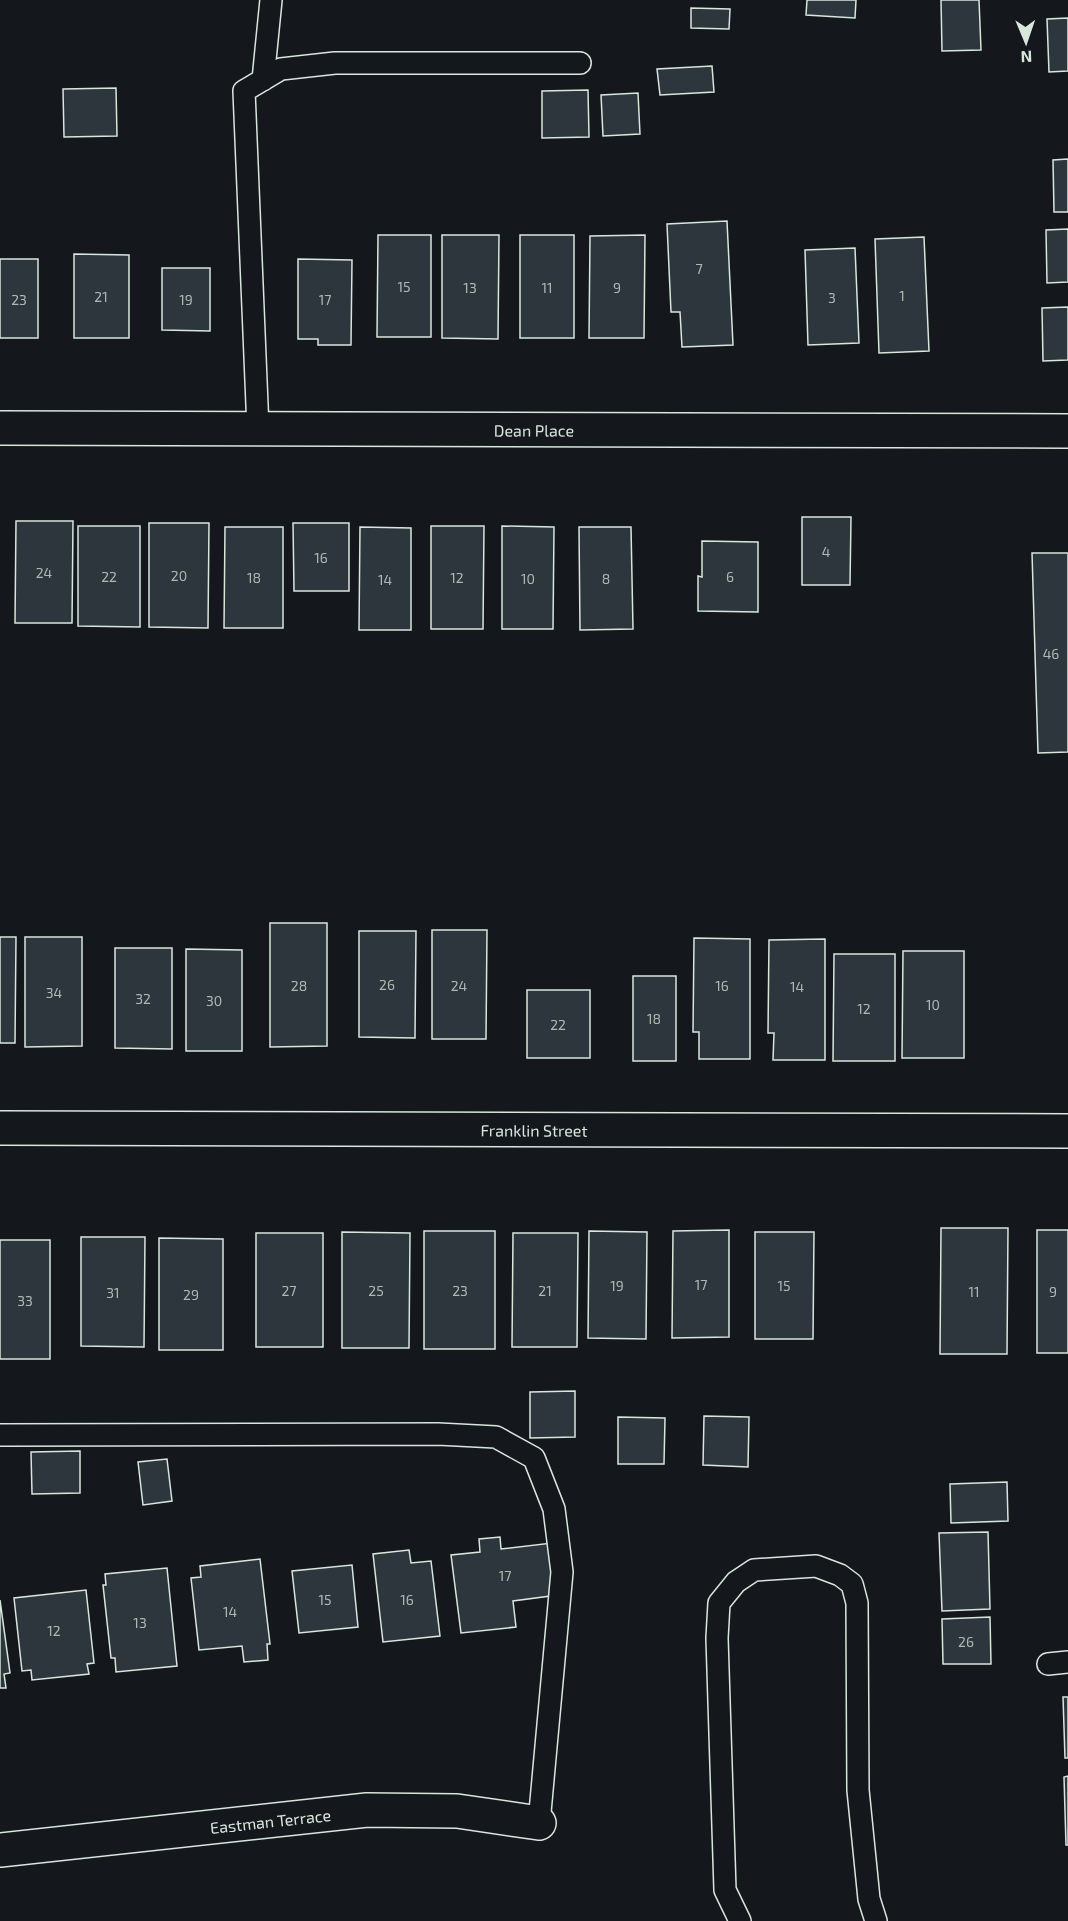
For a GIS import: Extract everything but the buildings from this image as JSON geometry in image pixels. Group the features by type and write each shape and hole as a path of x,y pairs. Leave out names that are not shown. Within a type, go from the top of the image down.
{"street":[{"name":"Dean Place","path":"0,428 1068,431"},
{"name":"Franklin Street","path":"0,1128 1068,1131"},
{"name":"Eastman Terrace","path":"0,1850 367,1809 458,1811 539,1823"}],"lane":[{"path":"263,80 271,0"},
{"path":"258,429 244,91 281,69 335,63 580,63"},
{"path":"0,1435 438,1434 496,1437 534,1458 554,1509 562,1572 539,1823"},
{"path":"740,1921 725,1890 717,1638 719,1603 736,1582 754,1570 816,1566 840,1575 852,1584 856,1603 858,1790 869,1899 876,1921"}]}
